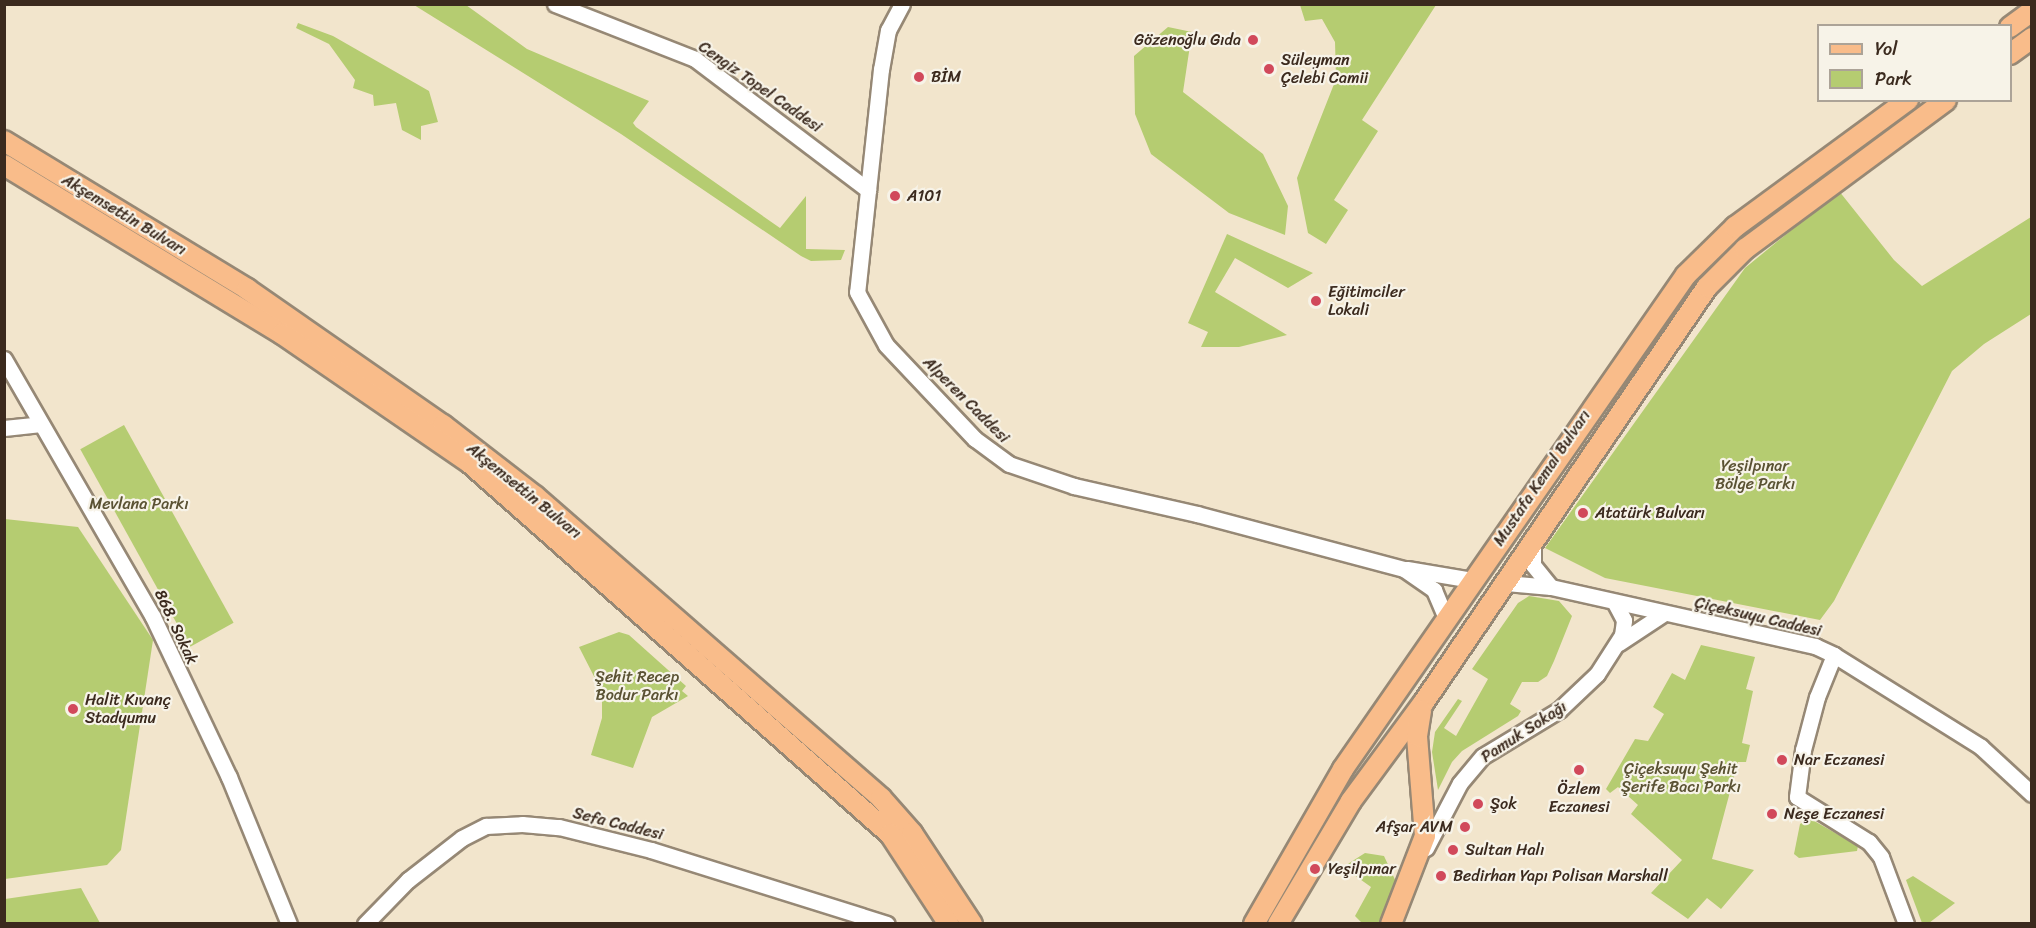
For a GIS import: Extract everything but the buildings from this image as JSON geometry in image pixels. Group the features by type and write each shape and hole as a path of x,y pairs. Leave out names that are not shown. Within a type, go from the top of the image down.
{"main road":[{"path":"2012,53 2030,40"},
{"name":"Mustafa Kemal Bulvarı","path":"1254,924 1343,769 1615,372 1699,260 1755,212 1905,102"},
{"name":"Mustafa Kemal Bulvarı","path":"1278,924 1351,801 1424,702 1671,337 1726,264 1943,102"},
{"name":"Akşemsettin Bulvarı","path":"4,141 247,289 443,425 534,496 881,798 912,833 972,924"},
{"name":"Akşemsettin Bulvarı","path":"4,165 282,334 471,464 890,834 949,924"},
{"path":"1472,580 1506,583"},
{"name":"Mustafa Kemal Bulvarı","path":"1416,867 1425,836 1417,736 1424,702"},
{"name":"Pamuk Sokağı","path":"1391,924 1416,867"}],"street":[{"name":"Cengiz Topel Caddesi","path":"555,4 695,59 868,190"},
{"name":"Alperen Caddesi","path":"902,4 888,30 881,69 857,292 886,345 995,457 1074,486 1197,514 1404,569"},
{"name":"868. Sokak","path":"4,359 153,616 229,777 289,924"},
{"path":"4,428 41,424"},
{"path":"1533,543 1533,565 1551,587"},
{"path":"1404,569 1472,580"},
{"path":"1404,569 1434,590 1446,620"},
{"name":"Çiçeksuyu Caddesi","path":"1506,583 1551,587 1663,614 1794,641 1834,654 1981,747 2031,794"},
{"path":"1615,603 1623,620 1619,643"},
{"name":"Pamuk Sokağı","path":"1416,867 1470,770 1483,756 1572,700 1597,674 1619,643 1663,614"},
{"path":"1834,654 1817,697 1803,750 1797,797 1869,842 1881,857 1906,924"},
{"name":"Sefa Caddesi","path":"365,924 408,880 462,838 486,826 522,824 559,827 651,850 887,924"}],"green space":[{"path":"414,5 466,5 527,49 649,101 633,123 636,127 780,228 806,196 806,249 845,250 841,260 811,261 801,256 621,134"},
{"path":"1300,5 1436,5 1362,120 1378,131 1334,200 1348,210 1326,244 1308,233 1297,178 1336,79 1335,42 1322,19 1305,21"},
{"path":"298,23 333,36 429,91 438,122 421,126 421,140 402,130 396,103 374,106 373,95 353,88 355,80 329,44 296,28"},
{"path":"1168,27 1192,32 1183,92 1263,154 1288,206 1285,235 1229,213 1151,154 1135,114 1134,56"},
{"name":"Yeşilpınar Bölge Parkı","path":"1839,191 1894,260 1922,286 2031,217 2031,314 1984,344 1952,371 1834,601 1820,620 1605,578 1545,548 1745,268"},
{"path":"1227,234 1313,273 1288,288 1235,258 1215,292 1287,335 1239,347 1201,347 1208,332 1188,323"},
{"name":"Mevlana Parkı","path":"124,425 234,623 190,647 80,449"},
{"name":"Halit Kıvanç Stadyumu","path":"5,519 78,527 153,640 121,850 107,865 5,879"},
{"path":"1529,596 1559,601 1572,616 1547,676 1538,682 1522,682 1510,704 1521,711 1518,716 1462,751 1452,762 1438,790 1432,752 1435,732 1458,699 1462,701 1444,728 1456,736 1488,679 1472,669 1518,603"},
{"name":"Şehit Recep Bodur Parkı","path":"619,632 629,635 686,686 682,691 688,696 652,717 633,768 591,755 602,718 602,692 579,647"},
{"name":"Çiçeksuyu Şehit Şerife Bacı Parkı","path":"1701,645 1755,657 1746,689 1753,691 1742,743 1750,745 1746,762 1738,762 1712,859 1754,870 1721,909 1707,898 1688,919 1651,893 1682,860 1631,814 1638,805 1618,787 1610,793 1606,789 1635,739 1648,741 1664,714 1653,707 1672,673 1685,680"},
{"path":"1809,818 1858,846 1857,851 1799,858 1794,854 1800,824"},
{"path":"1324,820 1325,826 1271,923 1262,924"},
{"path":"1365,853 1384,856 1397,884 1379,923 1362,923 1355,916 1371,887 1343,867"},
{"path":"1913,876 1955,903 1929,923 1922,923 1906,880"},
{"path":"81,888 100,923 5,923 5,899"}],"place":[{"name":"Gözenoğlu Gıda","path":"1253,40"},
{"name":"Süleyman Çelebi Camii","path":"1269,69"},
{"name":"BİM","path":"919,77"},
{"name":"A101","path":"895,196"},
{"name":"Eğitimciler Lokali","path":"1316,301"},
{"name":"Atatürk Bulvarı","path":"1583,513"},
{"name":"Halit Kıvanç Stadyumu","path":"73,709"},
{"name":"Nar Eczanesi","path":"1782,760"},
{"name":"Özlem Eczanesi","path":"1579,770"},
{"name":"Şok","path":"1478,804"},
{"name":"Neşe Eczanesi","path":"1772,814"},
{"name":"Afşar AVM","path":"1465,827"},
{"name":"Sultan Halı","path":"1453,850"},
{"name":"Yeşilpınar","path":"1315,869"},
{"name":"Bedirhan Yapı Polisan Marshall","path":"1441,876"}]}
